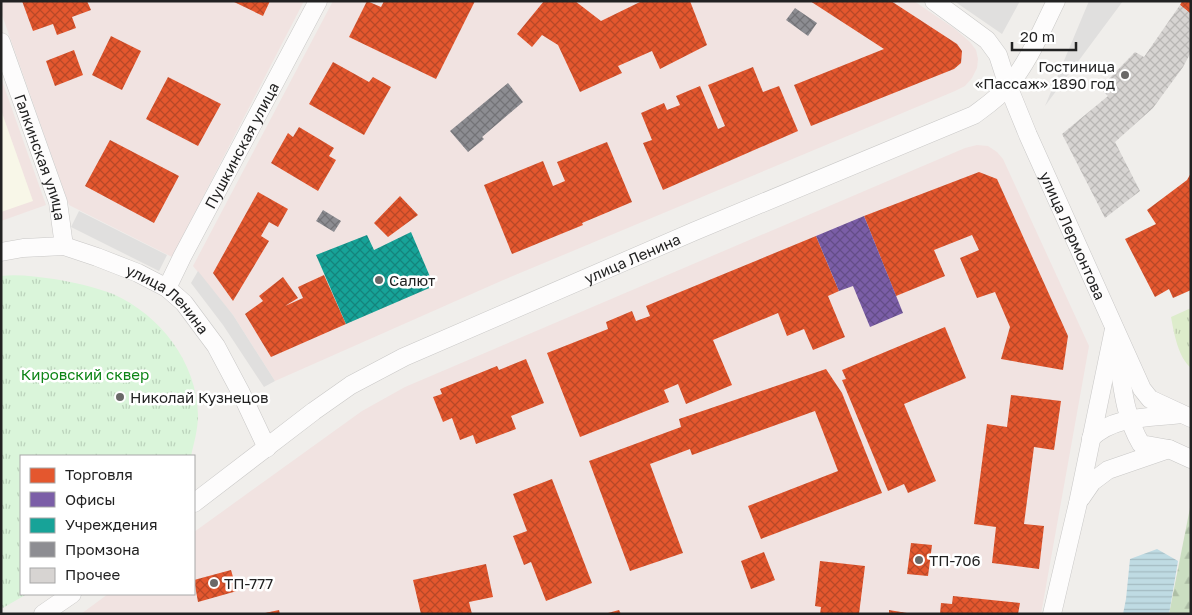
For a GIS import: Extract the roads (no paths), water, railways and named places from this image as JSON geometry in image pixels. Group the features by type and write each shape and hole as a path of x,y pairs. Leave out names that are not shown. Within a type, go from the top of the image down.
{"street":[{"name":"Пушкинская улица","path":"167,288 190,241 318,1"},
{"name":"улица Лермонтова","path":"934,1 987,40 998,55 1024,126 1114,329"},
{"name":"улица Ленина","path":"195,502 351,385 404,357 695,231 974,115 1008,86 1021,68 1056,1"},
{"name":"Галкинская улица","path":"1,42 58,202 64,246"},
{"name":"улица Ленина","path":"1,252 24,248 64,246 138,273 167,288 184,303 216,346 267,448"},
{"path":"1114,329 1142,390 1150,399 1186,416"},
{"path":"1114,329 1129,419 1133,431 1142,444 1169,449 1191,459"},
{"path":"1052,614 1078,503 1114,329"},
{"path":"1091,438 1100,429 1112,423 1129,419 1186,416"},
{"path":"1169,449 1162,443 1159,431 1161,426 1170,418 1186,416"},
{"path":"1078,503 1092,482 1108,470 1169,449"},
{"path":"43,614 71,595"}],"water":[{"path":"1157,549 1178,561 1169,614 1123,614 1130,559"}],"place":[{"name":"Гостиница «Пассаж» 1890 год","path":"1125,75"},
{"name":"Салют","path":"379,280"},
{"name":"Николай Кузнецов","path":"120,397"},
{"name":"ТП-706","path":"919,560"},
{"name":"ТП-777","path":"214,583"}],"park label":[{"name":"Кировский сквер","path":"85,374"}]}
